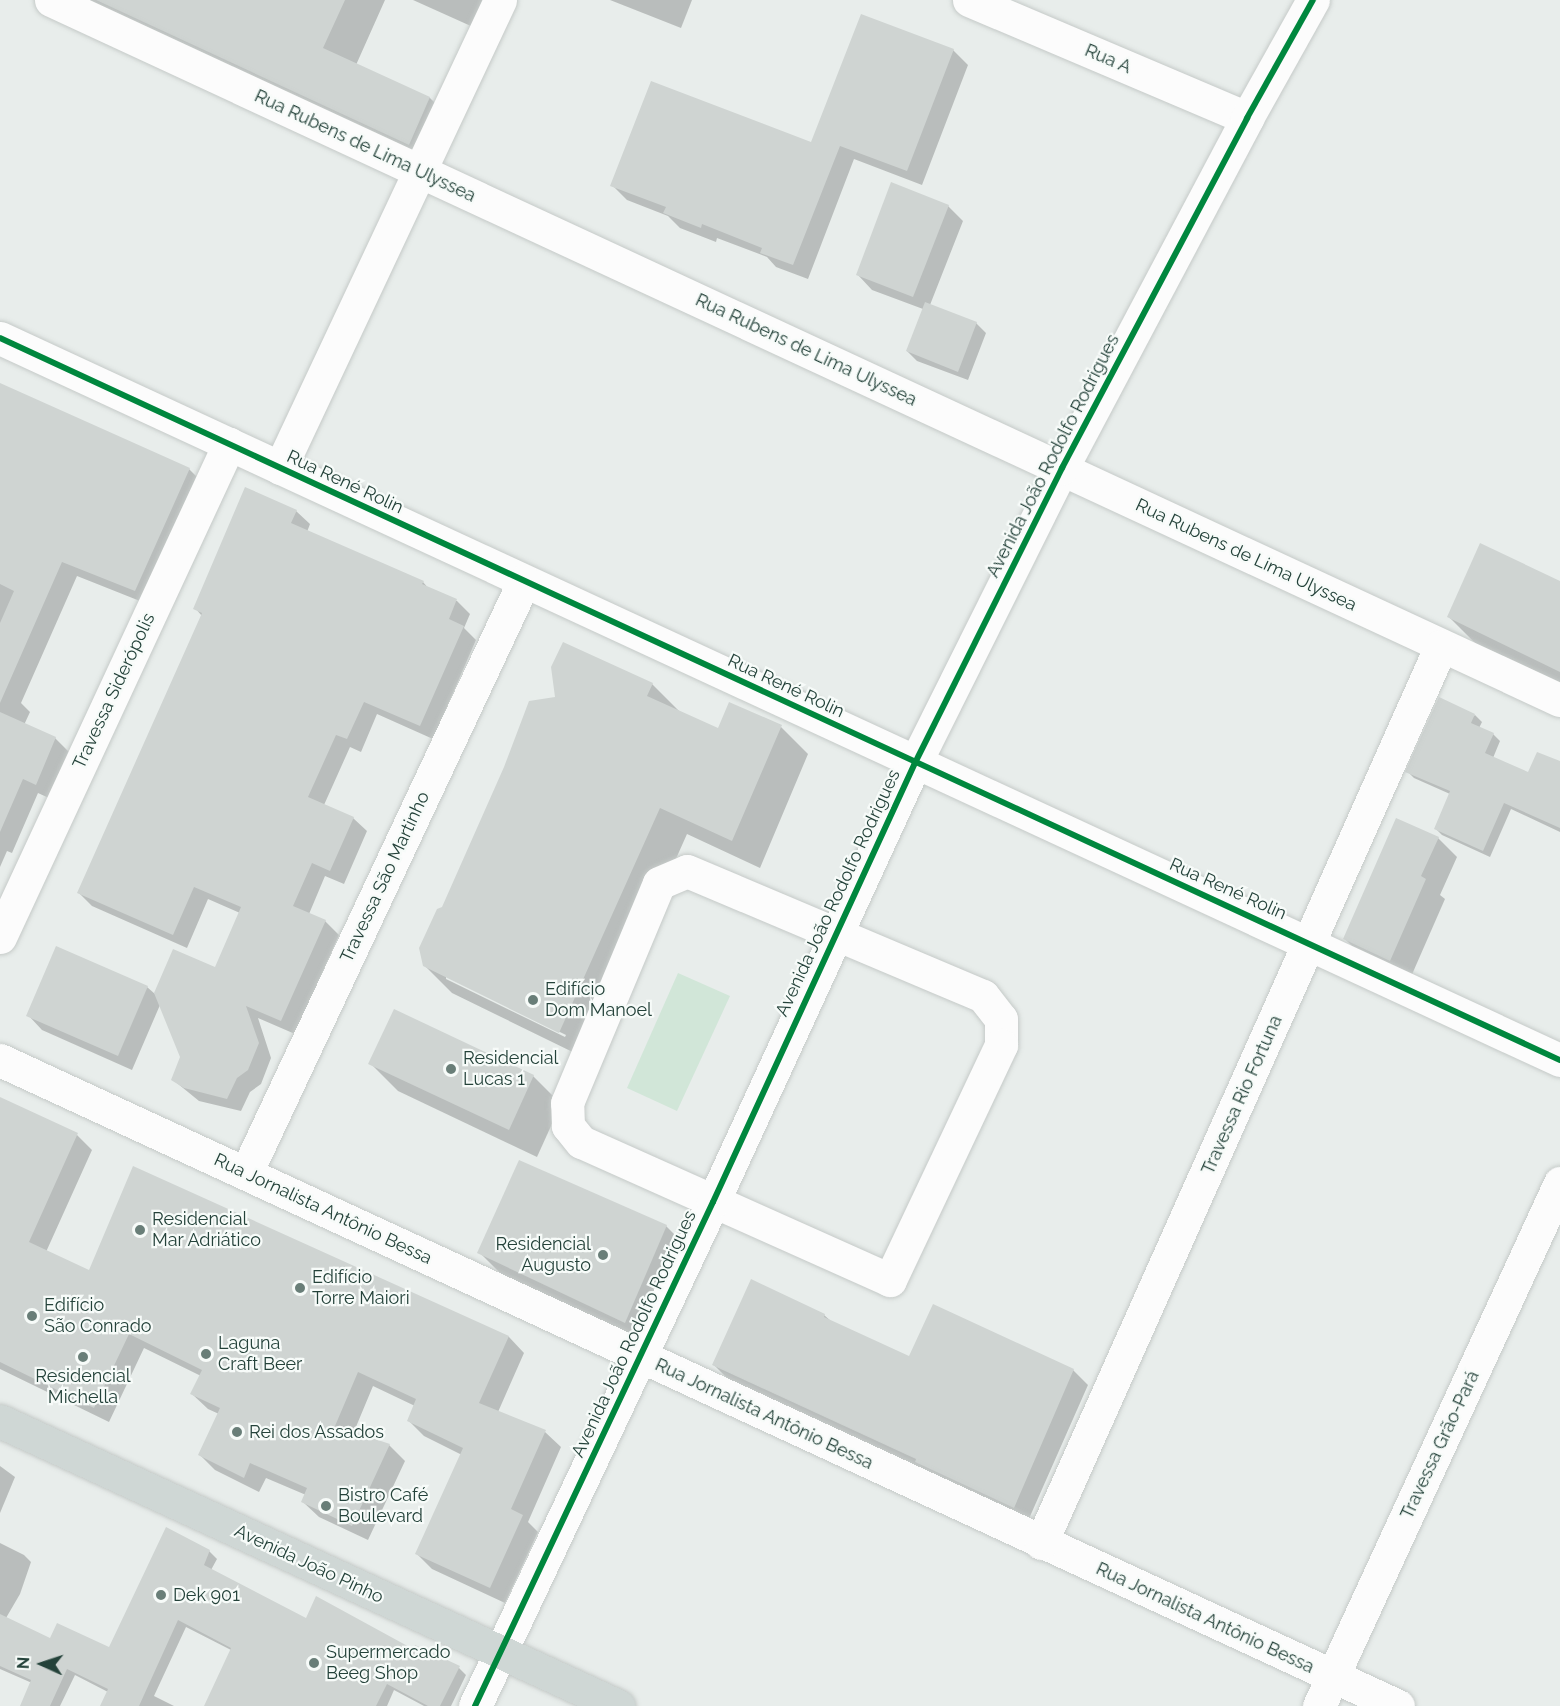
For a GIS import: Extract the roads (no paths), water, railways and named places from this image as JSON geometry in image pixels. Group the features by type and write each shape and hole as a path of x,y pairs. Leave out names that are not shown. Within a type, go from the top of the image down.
{"main road":[{"name":"Avenida João Pinho","path":"0,1421 618,1706"}],"street":[{"name":"Rua Rubens de Lima Ulyssea","path":"51,0 1560,700"},
{"path":"280,468 500,0"},
{"name":"Rua A","path":"969,0 1247,118"},
{"name":"Avenida João Rodolfo Rodrigues","path":"475,1706 713,1202 915,763 1062,468 1247,118 1313,0"},
{"name":"Rua René Rolin","path":"0,338 1560,1060"},
{"name":"Travessa Siderópolis","path":"0,938 229,444"},
{"name":"Travessa São Martinho","path":"246,1173 524,581"},
{"name":"Travessa Rio Fortuna","path":"1041,1543 1441,646"},
{"path":"687,872 835,934 983,996 1001,1019 1001,1045 890,1280 581,1143 568,1126 567,1103 659,883 687,872"},
{"name":"Rua Jornalista Antônio Bessa","path":"0,1060 1398,1706"},
{"name":"Travessa Grão-Pará","path":"1319,1706 1560,1183"}],"place":[{"name":"Edifício Dom Manoel","path":"533,1000"},
{"name":"Residencial Lucas 1","path":"451,1069"},
{"name":"Residencial Mar Adriático","path":"140,1230"},
{"name":"Residencial Augusto","path":"603,1255"},
{"name":"Edifício Torre Maiori","path":"300,1288"},
{"name":"Edifício São Conrado","path":"32,1316"},
{"name":"Laguna Craft Beer","path":"206,1354"},
{"name":"Residencial Michella","path":"83,1357"},
{"name":"Rei dos Assados","path":"237,1432"},
{"name":"Bistro Café Boulevard","path":"326,1506"},
{"name":"Dek 901","path":"161,1595"},
{"name":"Supermercado Beeg Shop","path":"314,1663"}]}
